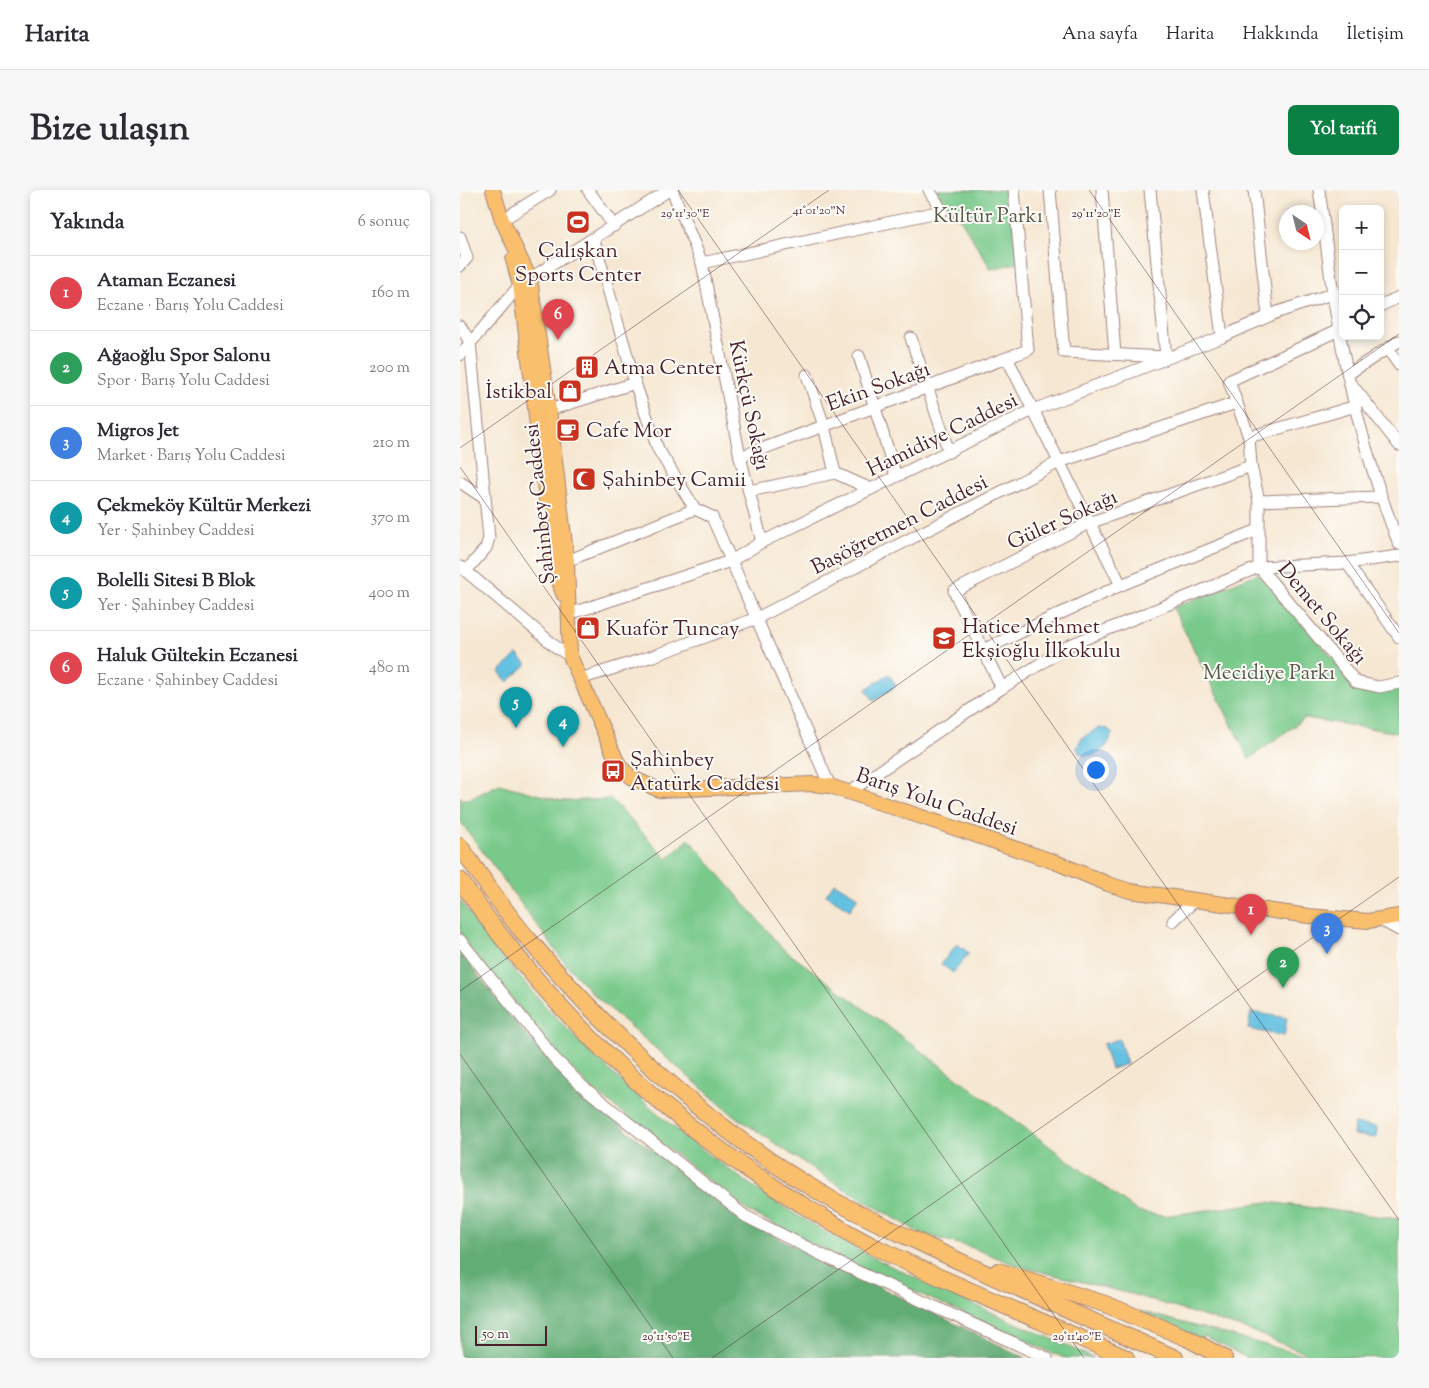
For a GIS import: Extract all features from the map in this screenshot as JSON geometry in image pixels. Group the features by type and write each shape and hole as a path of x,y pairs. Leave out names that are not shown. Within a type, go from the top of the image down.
{"highway":[{"path":"460,846 528,939 572,989 648,1064 737,1137 823,1195 1017,1289 1176,1358"},
{"path":"460,880 513,954 567,1014 616,1062 712,1145 771,1186 872,1246 1126,1358"},
{"path":"930,1248 1105,1304 1187,1338 1224,1358"}],"main road":[{"name":"Şahinbey Caddesi","path":"493,190 525,282 549,410 567,560 570,656 622,769 633,778 659,790"},
{"path":"525,282 554,565 569,614"},
{"name":"Barış Yolu Caddesi","path":"659,790 812,784 830,786 1055,862 1130,891 1194,902 1309,916 1368,920 1399,916"}],"street":[{"path":"502,220 550,190"},
{"path":"588,190 614,226"},
{"path":"702,263 942,211 929,190"},
{"name":"Ekin Sokağı","path":"740,457 1028,350 1014,190"},
{"path":"1050,190 1064,352 1166,357 1150,190"},
{"path":"1102,190 1115,354"},
{"path":"1203,190 1222,337"},
{"path":"1254,190 1268,316"},
{"path":"1319,190 1339,319"},
{"path":"460,355 525,282 594,240 666,191"},
{"name":"Kürkçü Sokağı","path":"666,191 702,263 740,457 762,542"},
{"path":"460,237 464,262"},
{"path":"594,240 635,383 658,448 695,509 712,517 830,786"},
{"name":"Hamidiye Caddesi","path":"569,614 731,562 762,542 1033,410 1166,357 1222,337 1268,316 1335,293"},
{"path":"1384,304 1399,297"},
{"path":"460,326 470,342 489,538 486,548 463,569 556,647 570,656"},
{"name":"Demet Sokağı","path":"1339,326 1229,381 1249,437 1251,466 1259,501 1259,567 1356,682 1379,687 1399,682"},
{"path":"912,338 949,452"},
{"path":"1343,340 1349,378 1380,497 1399,544"},
{"path":"1349,378 1399,341"},
{"path":"1388,349 1399,364"},
{"path":"859,356 896,476"},
{"path":"1007,358 1121,585"},
{"path":"807,375 824,426 835,473"},
{"path":"1349,378 1399,445"},
{"path":"549,410 635,383"},
{"name":"Başöğretmen Caddesi","path":"580,679 653,656 757,618 1059,462 1236,403"},
{"path":"1249,437 1356,406"},
{"name":"Güler Sokağı","path":"983,650 954,590 1089,523 1251,466"},
{"path":"749,491 835,473 871,489"},
{"path":"460,482 484,498"},
{"path":"1259,501 1380,497"},
{"path":"567,560 695,509"},
{"path":"1002,688 983,650 1121,585 1258,530"},
{"path":"849,792 1002,688 1070,646 1259,567 1347,563 1399,556"},
{"path":"1347,563 1399,637"},
{"path":"1173,921 1194,902"},
{"name":"Barış Yolu Caddesi","path":"1379,919 1399,930"},
{"path":"460,940 549,1052 581,1085 746,1216 832,1260 1047,1358"}],"green space":[{"name":"Kültür Parkı","path":"937,190 1012,190 1018,263 991,269 959,217 954,217"},
{"name":"Mecidiye Parkı","path":"1259,573 1357,686 1399,688 1399,733 1305,718 1249,759 1173,608"},
{"path":"499,784 562,801 611,799 667,859 689,839 782,948 1138,1212 1163,1216 1268,1202 1399,1219 1399,1358 1315,1357 1251,1331 1131,1294 1018,1266 973,1248 920,1233 831,1181 733,1115 590,991 564,962 460,821 460,796 462,799 470,799"},
{"path":"460,900 493,945 572,1034 661,1117 708,1154 803,1219 838,1239 910,1275 1094,1358 1064,1358 848,1262 748,1211 587,1085 556,1052 470,949 460,932"},
{"path":"460,952 523,1032 584,1096 739,1219 1026,1358 460,1358"},
{"path":"1139,1311 1314,1358 1247,1358 1204,1336 1202,1339"}],"water":[{"path":"517,654 527,664 508,682 499,672"},
{"path":"889,674 896,686 874,701 866,689"},
{"path":"1098,728 1108,729 1112,733 1108,744 1096,754 1085,755 1079,753 1077,747 1082,738"},
{"path":"834,883 858,897 850,910 826,895"},
{"path":"957,944 969,953 953,973 941,964"},
{"path":"1251,1012 1287,1018 1284,1036 1248,1029"},
{"path":"1119,1039 1127,1064 1111,1069 1103,1044"},
{"path":"1354,1124 1377,1127 1376,1138 1353,1135"}],"place":[{"name":"Çalışkan Sports Center","path":"578,222"},
{"name":"Haluk Gültekin Eczanesi","path":"558,340"},
{"name":"Atma Center","path":"587,367"},
{"name":"İstikbal","path":"570,391"},
{"name":"Cafe Mor","path":"568,430"},
{"name":"Şahinbey Camii","path":"584,479"},
{"name":"Kuaför Tuncay","path":"588,628"},
{"name":"Hatice Mehmet Ekşioğlu İlkokulu","path":"944,638"},
{"name":"Bolelli Sitesi B Blok","path":"516,728"},
{"name":"Çekmeköy Kültür Merkezi","path":"563,747"},
{"name":"Şahinbey Atatürk Caddesi","path":"613,771"},
{"name":"Ataman Eczanesi","path":"1251,935"},
{"name":"Migros Jet","path":"1327,954"},
{"name":"Ağaoğlu Spor Salonu","path":"1283,988"}]}
